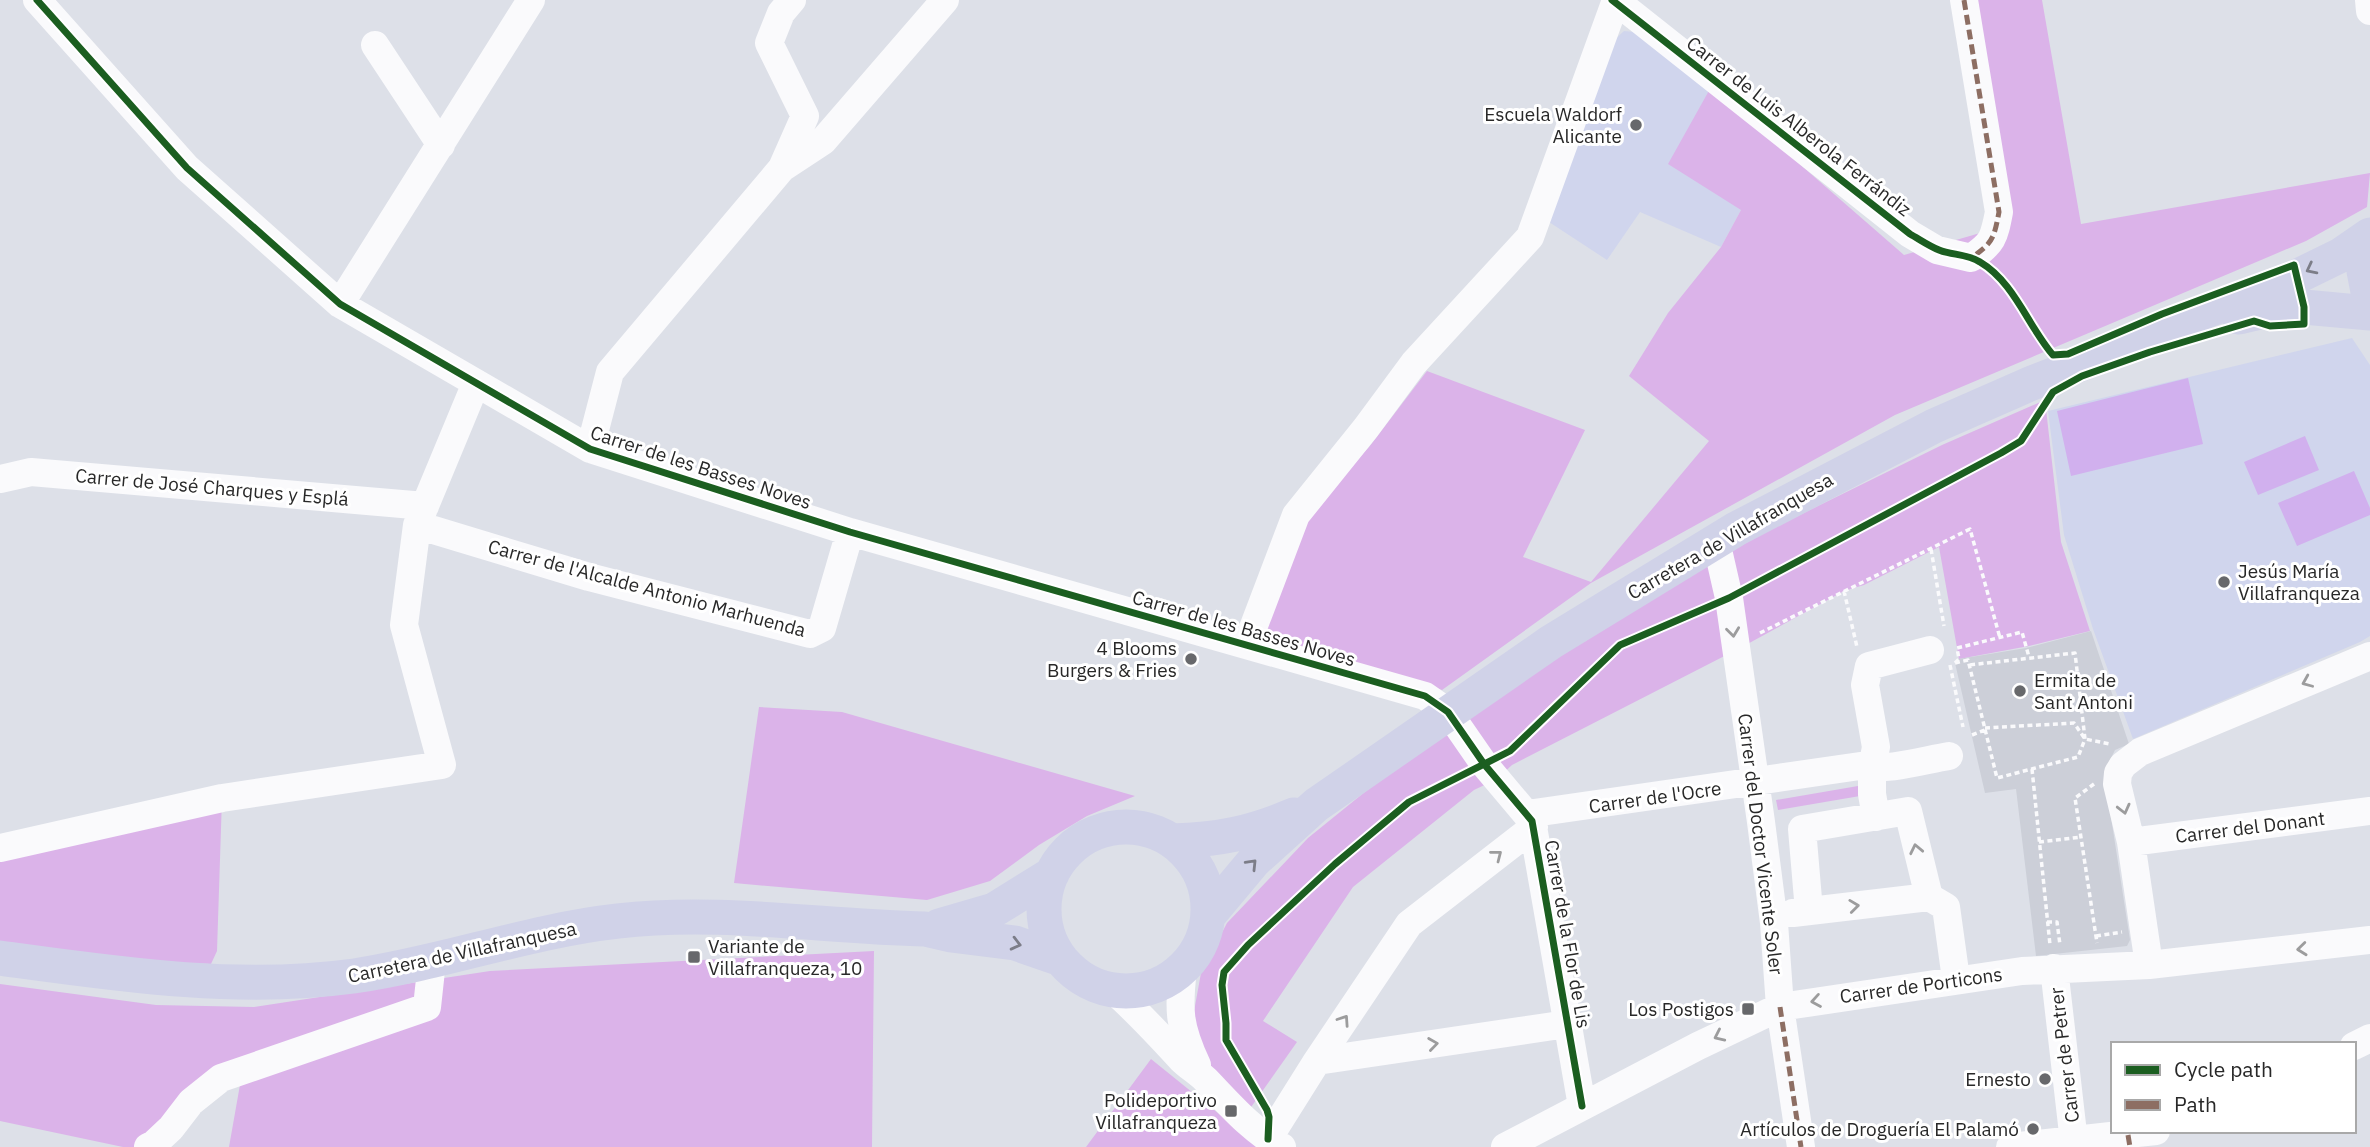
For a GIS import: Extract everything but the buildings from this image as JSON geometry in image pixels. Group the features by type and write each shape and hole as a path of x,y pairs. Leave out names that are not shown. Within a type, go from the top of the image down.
{"main road":[{"name":"Carretera de Villafranquesa","path":"1208,916 1254,861 1316,805 1448,712 1598,612 1716,541 1934,426 2032,383 2177,327 2206,311 2298,276 2341,255 2370,235"},
{"path":"2370,245 2364,271 2370,302"},
{"name":"Carretera de Villafranquesa","path":"2177,327 2209,324 2283,308 2304,307 2370,313"},
{"name":"Carretera de Villafranquesa","path":"1172,841 1205,840 1241,834 1316,805"},
{"path":"1122,827 1139,828 1172,841 1196,866 1207,899 1208,916 1200,945 1183,968 1168,980 1150,988 1113,990 1084,980 1061,960 1053,947 1044,918 1047,888 1061,859 1073,846 1088,836 1122,827"},
{"name":"Carretera de Villafranquesa","path":"925,929 994,910 1052,874"},
{"name":"Carretera de Villafranquesa","path":"0,958 170,979 259,982 351,976 432,961 551,932 618,921 655,918 744,918 856,927 925,929 1016,943 1061,960"}],"street":[{"name":"Carrer de les Basses Noves","path":"37,0 187,168 340,304 590,449 849,532 1425,696 1448,712"},
{"path":"340,304 531,0"},
{"path":"590,449 610,372 782,168 805,116 769,43 781,13 792,0"},
{"path":"782,168 823,141 946,0"},
{"name":"Carrer de Luis Alberola Ferrándiz","path":"1616,1 1910,234 1937,250 1971,258 1990,245 1998,212 1964,0"},
{"path":"2369,0 2370,11"},
{"path":"1247,644 1296,515 1414,363 1530,237 1616,1"},
{"path":"375,45 441,145"},
{"path":"0,848 222,798 442,765 404,625 421,516 476,383"},
{"name":"Carrer de José Charques y Esplá","path":"0,479 31,472 421,516"},
{"name":"Carrer de l'Alcalde Antonio Marhuenda","path":"421,516 589,577 810,634 822,628 849,532"},
{"name":"Carrer del Doctor Vicente Soler","path":"1716,541 1729,598 1755,782 1773,916 1780,1007 1801,1147"},
{"path":"1876,817 1871,768 1876,747 1865,685 1869,666 1946,654"},
{"path":"2149,965 2131,842 2117,784 2123,765 2140,752 2370,656"},
{"path":"1448,712 1484,764 1530,821"},
{"name":"Carrer de l'Ocre","path":"1275,1143 1317,1061 1409,924 1530,821 1860,765 1871,768 1949,756"},
{"path":"1809,911 1802,829 1908,811 1929,897"},
{"name":"Carrer del Donant","path":"2131,842 2370,811"},
{"name":"Carrer de la Flor de Lis","path":"1530,821 1582,1106"},
{"path":"1773,916 1929,897 1945,907 1956,979"},
{"name":"Carrer de Porticons","path":"1505,1147 1698,1045 1780,1007 1956,979 2056,958 2149,965 2370,940"},
{"name":"Carrer de Petrer","path":"2056,958 2074,1144"},
{"path":"148,1147 172,1128 191,1102 221,1078 427,1007 432,961"},
{"path":"1183,968 1180,1020 1203,1077"},
{"path":"1113,990 1203,1077 1240,1118 1275,1143"},
{"path":"1317,1061 1567,1024"},
{"path":"2010,1147 2138,1138"}],"path":[{"path":"1755,635 1970,529 2000,638"},
{"path":"1931,548 1946,654 1963,727"},
{"path":"1844,591 1858,653"},
{"path":"1946,654 1959,659 1957,648 2022,632 2029,657"},
{"path":"1946,654 1968,660 1969,665 1997,778 2078,757 2085,739 2075,653 1969,665"},
{"path":"1972,735 1985,729 2074,723 2085,739 2114,744"},
{"path":"2032,769 2048,922 2056,958"},
{"path":"2097,781 2075,797 2098,949"},
{"path":"2039,842 2081,837"},
{"path":"2048,922 2057,922 2056,958"},
{"path":"2096,936 2120,932"}],"shaded area":[{"path":"1964,0 2042,0 2081,224 2370,173 2367,207 2306,241 1895,415 1591,583 1442,690 1256,632 1300,521 1369,447 1427,371 1585,430 1523,557 1591,582 1709,441 1629,376 1668,313 1721,247 1741,210 1668,164 1711,87 1904,255 1994,229"},
{"name":"Escuela Waldorf Alicante","path":"1624,31 1644,33 1711,87 1741,210 1721,247 1640,212 1607,260 1549,222 1611,43"},
{"name":"Jesús María Villafranqueza","path":"2352,338 2370,365 2370,636 2133,739 2093,629 2064,535 2048,411"},
{"path":"2188,378 2203,444 2071,476 2057,411"},
{"path":"2045,400 2061,542 2090,631 1959,659 1939,547 1864,585 1844,591 1742,647 1512,765 1497,779 1474,790 1353,887 1263,1021 1297,1042 1249,1110 1206,1065 1193,1017 1201,973 1227,923 1308,838 1408,757 1577,643 1761,534 1942,445"},
{"path":"2305,436 2319,470 2258,495 2244,462"},
{"path":"2354,471 2370,508 2370,515 2297,546 2278,503"},
{"path":"2091,631 2129,744 2115,750 2104,772 2130,940 2127,946 2036,956 2016,789 1985,793 1955,663 1959,659 2026,648"},
{"path":"759,707 842,712 1135,796 1087,816 1039,845 990,881 927,900 734,883"},
{"path":"1858,786 1860,796 1778,810 1776,800"},
{"path":"222,798 217,951 211,964 118,961 0,948 0,856"},
{"path":"874,951 872,1147 229,1147 244,1062 137,1147 123,1147 0,1121 0,984 156,1005 254,1007 490,971"},
{"path":"1151,1059 1260,1147 1086,1147"}],"marked path":[{"path":"1964,0 1999,212 1994,234 1988,244 1971,258 1967,257"},
{"path":"1780,1007 1801,1147"},
{"path":"2128,1135 2130,1147"}],"cycle path":[{"path":"37,0 187,168 340,304 590,449 850,532 1425,696 1448,712 1484,764 1532,821 1582,1106"},
{"path":"1268,1139 1267,1110 1226,1040 1222,985 1224,972 1248,945 1335,864 1409,802 1510,751 1620,645 1729,598 2021,441 2053,392 2082,376 2150,352 2254,321 2270,326 2304,324 2304,307 2294,265 2162,314 2068,354 2053,355 2011,293 1992,271 1975,259 1939,250 1910,234 1612,0"}],"place":[{"name":"Escuela Waldorf Alicante","path":"1636,125"},
{"name":"Jesús María Villafranqueza","path":"2224,582"},
{"name":"4 Blooms Burgers & Fries","path":"1191,659"},
{"name":"Ermita de Sant Antoni","path":"2020,691"},
{"name":"Variante de Villafranqueza, 10","path":"694,957"},
{"name":"Los Postigos","path":"1748,1009"},
{"name":"Ernesto","path":"2045,1079"},
{"name":"Polideportivo Villafranqueza","path":"1231,1111"},
{"name":"Artículos de Droguería El Palamó","path":"2033,1129"}]}
